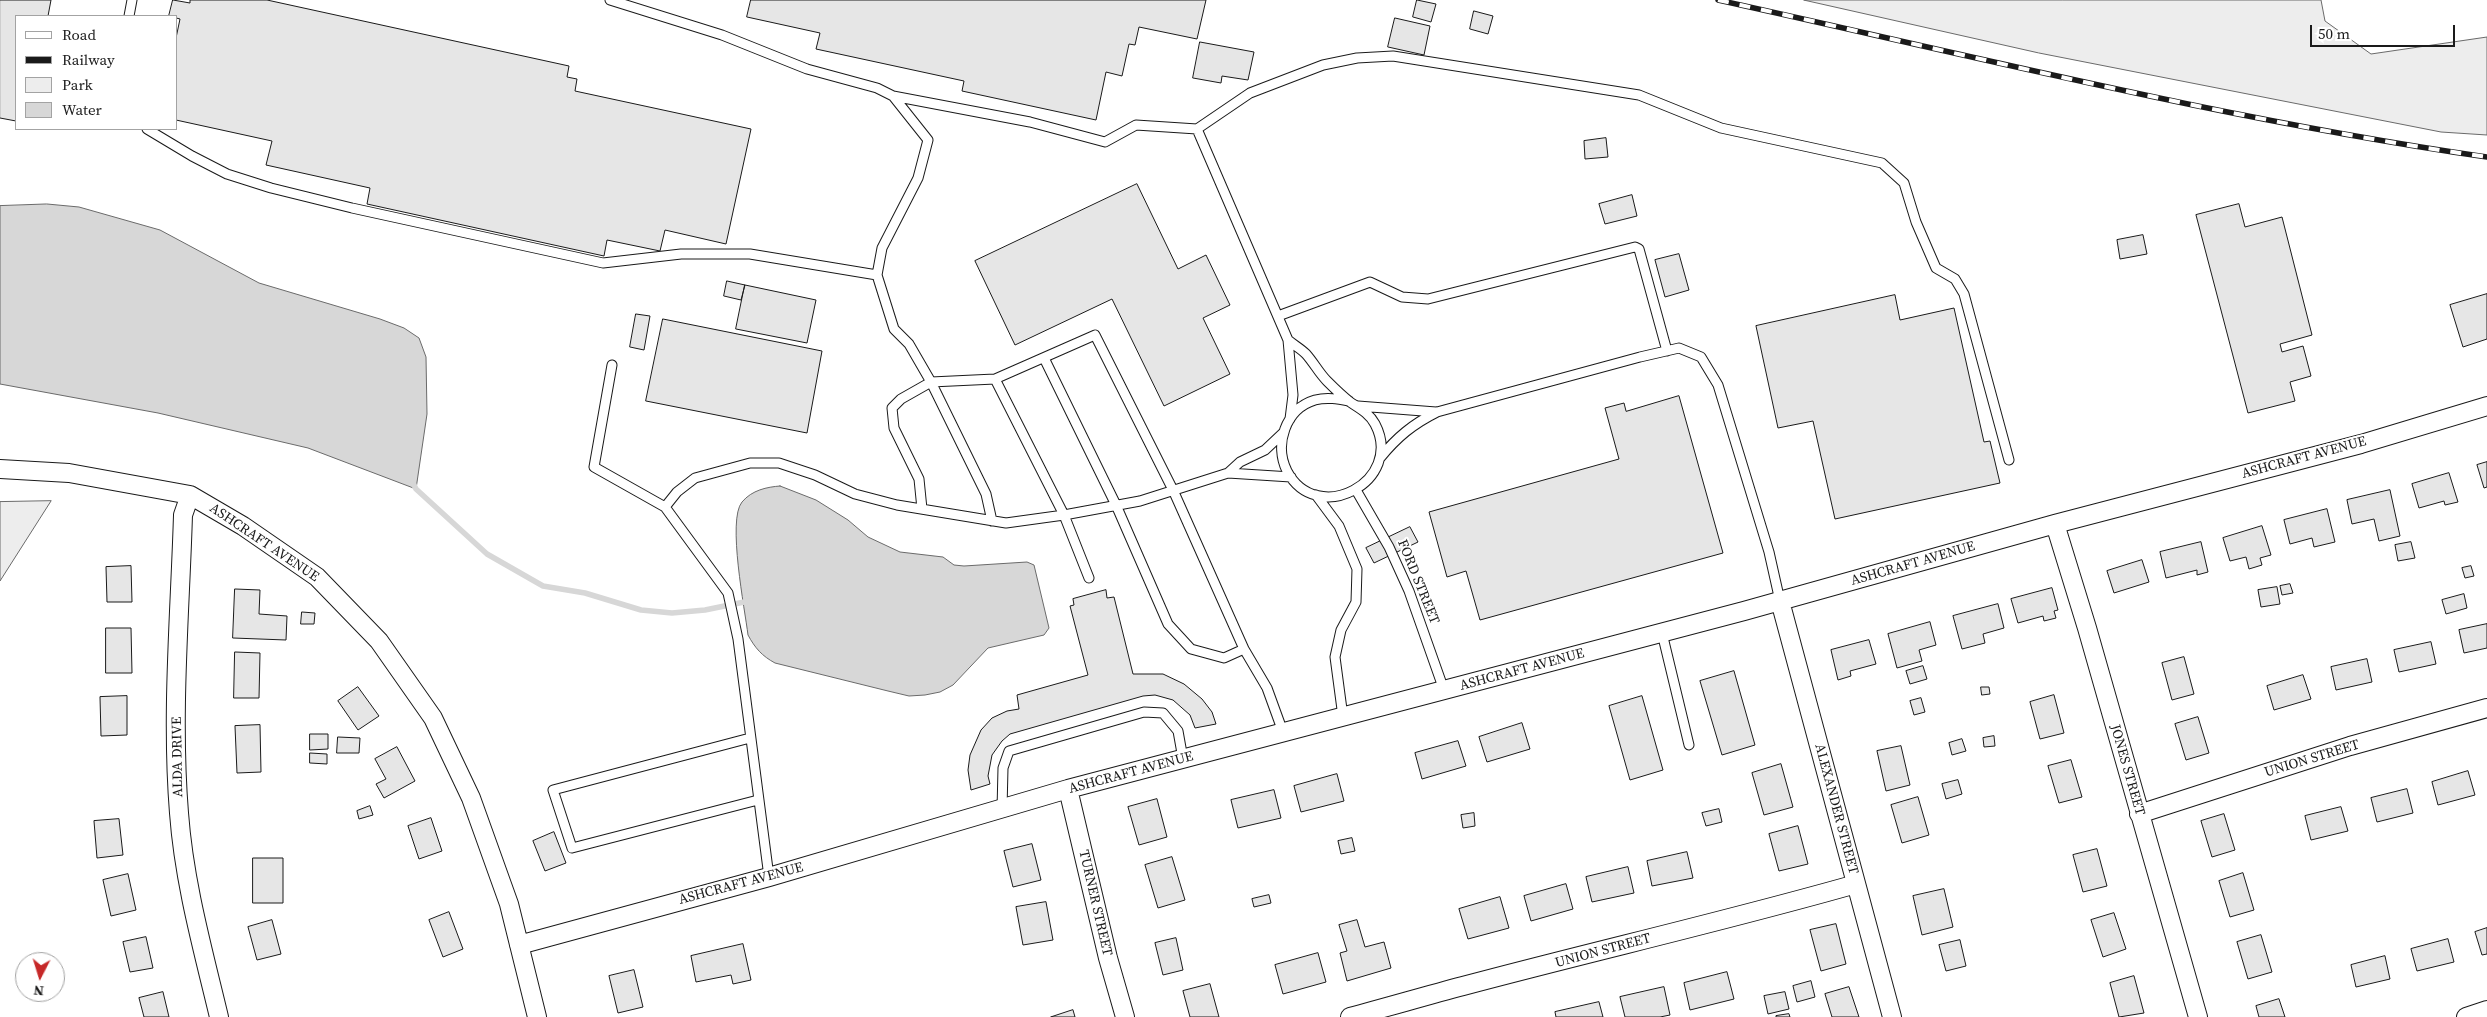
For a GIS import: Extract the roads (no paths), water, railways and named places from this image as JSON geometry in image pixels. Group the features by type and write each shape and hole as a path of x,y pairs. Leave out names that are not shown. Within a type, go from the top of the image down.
{"street":[{"name":"ASHCRAFT AVENUE","path":"0,469 69,473 190,494 243,526 317,577 380,642 434,718 471,798 510,904 519,945 768,877 1002,810 1068,789 1662,633 2055,524 2361,444 2487,406"},
{"name":"ALDA DRIVE","path":"190,494 183,515 176,753 179,814 188,884 219,1017"},
{"name":"JONES STREET","path":"2055,524 2088,628 2139,814 2198,1017"},
{"name":"ALEXANDER STREET","path":"1780,601 1892,1017"},
{"name":"UNION STREET","path":"2139,814 2350,746 2487,708"},
{"name":"TURNER STREET","path":"1068,789 1108,958 1125,1017"},
{"name":"UNION STREET","path":"1350,1017 1463,986 1612,950 1705,923 1739,917 1856,884"},
{"path":"519,945 536,1017"},
{"path":"2466,1017 2487,1010"}],"lane":[{"path":"129,15 132,0"},
{"path":"610,0 722,35 807,70 878,88 893,96 1030,122 1105,142 1136,124 1197,129 1250,93 1323,64 1357,58 1393,56 1639,95 1721,128 1882,163 1904,183 1916,222 1936,268 1955,279 1964,294 2010,460"},
{"path":"893,96 928,140 918,178 882,248 877,274 894,329 909,344 931,382 986,494 992,521"},
{"path":"1197,129 1288,340 1293,395 1290,419"},
{"path":"149,130 226,174 271,188 352,208 603,263 681,254 750,254 877,274"},
{"path":"1278,316 1370,282 1402,297 1428,298 1632,247 1639,249 1667,351"},
{"path":"922,509 919,479 894,428 891,418 892,408 901,399 931,382 995,379 1095,335 1173,490 1244,649 1267,688 1283,732"},
{"path":"1288,340 1306,354 1325,379 1353,404 1364,410 1375,424 1380,440 1380,458"},
{"path":"1437,412 1353,404 1332,398 1315,400 1301,407 1290,419 1283,433 1281,448 1283,463 1291,477 1302,488 1316,495 1332,497 1347,495 1356,490 1374,474 1380,458 1395,439 1412,425 1437,412 1679,348 1702,357 1718,385 1769,552 1780,601"},
{"path":"1044,358 1116,505 1168,624 1191,649 1224,658 1244,649"},
{"path":"612,365 594,467 665,507 728,593 738,640 768,877"},
{"path":"995,379 1064,515 1088,578"},
{"path":"1228,474 1240,462 1265,450 1283,433"},
{"path":"665,507 677,492 695,478 750,463 780,463 815,475 855,494 922,509 1006,523 1064,515 1140,501 1228,474 1291,477"},
{"name":"FORD STREET","path":"1356,490 1389,547 1409,590 1444,690"},
{"path":"1316,495 1339,526 1357,569 1356,602 1341,630 1334,657 1343,717"},
{"path":"1662,633 1689,745"},
{"path":"1002,810 1003,768 1009,751 1144,712 1163,713 1178,731 1183,759"},
{"path":"750,738 552,790 572,848 758,800"}],"water":[{"path":"47,204 79,207 160,230 259,283 380,319 404,328 419,338 426,357 427,414 416,489 308,448 158,413 0,384 0,206"},
{"path":"780,486 816,500 848,520 868,537 900,552 943,557 954,565 964,566 1027,562 1034,565 1049,628 1044,635 988,648 953,685 940,692 925,695 909,696 775,663 759,651 748,635 738,566 736,527 738,512 746,498 760,490"}],"waterway":[{"path":"413,483 416,489 487,554 543,586 585,593 641,610 672,613 705,610 749,601"}],"railway":[{"path":"1718,0 2197,106 2293,125 2487,157"}]}
